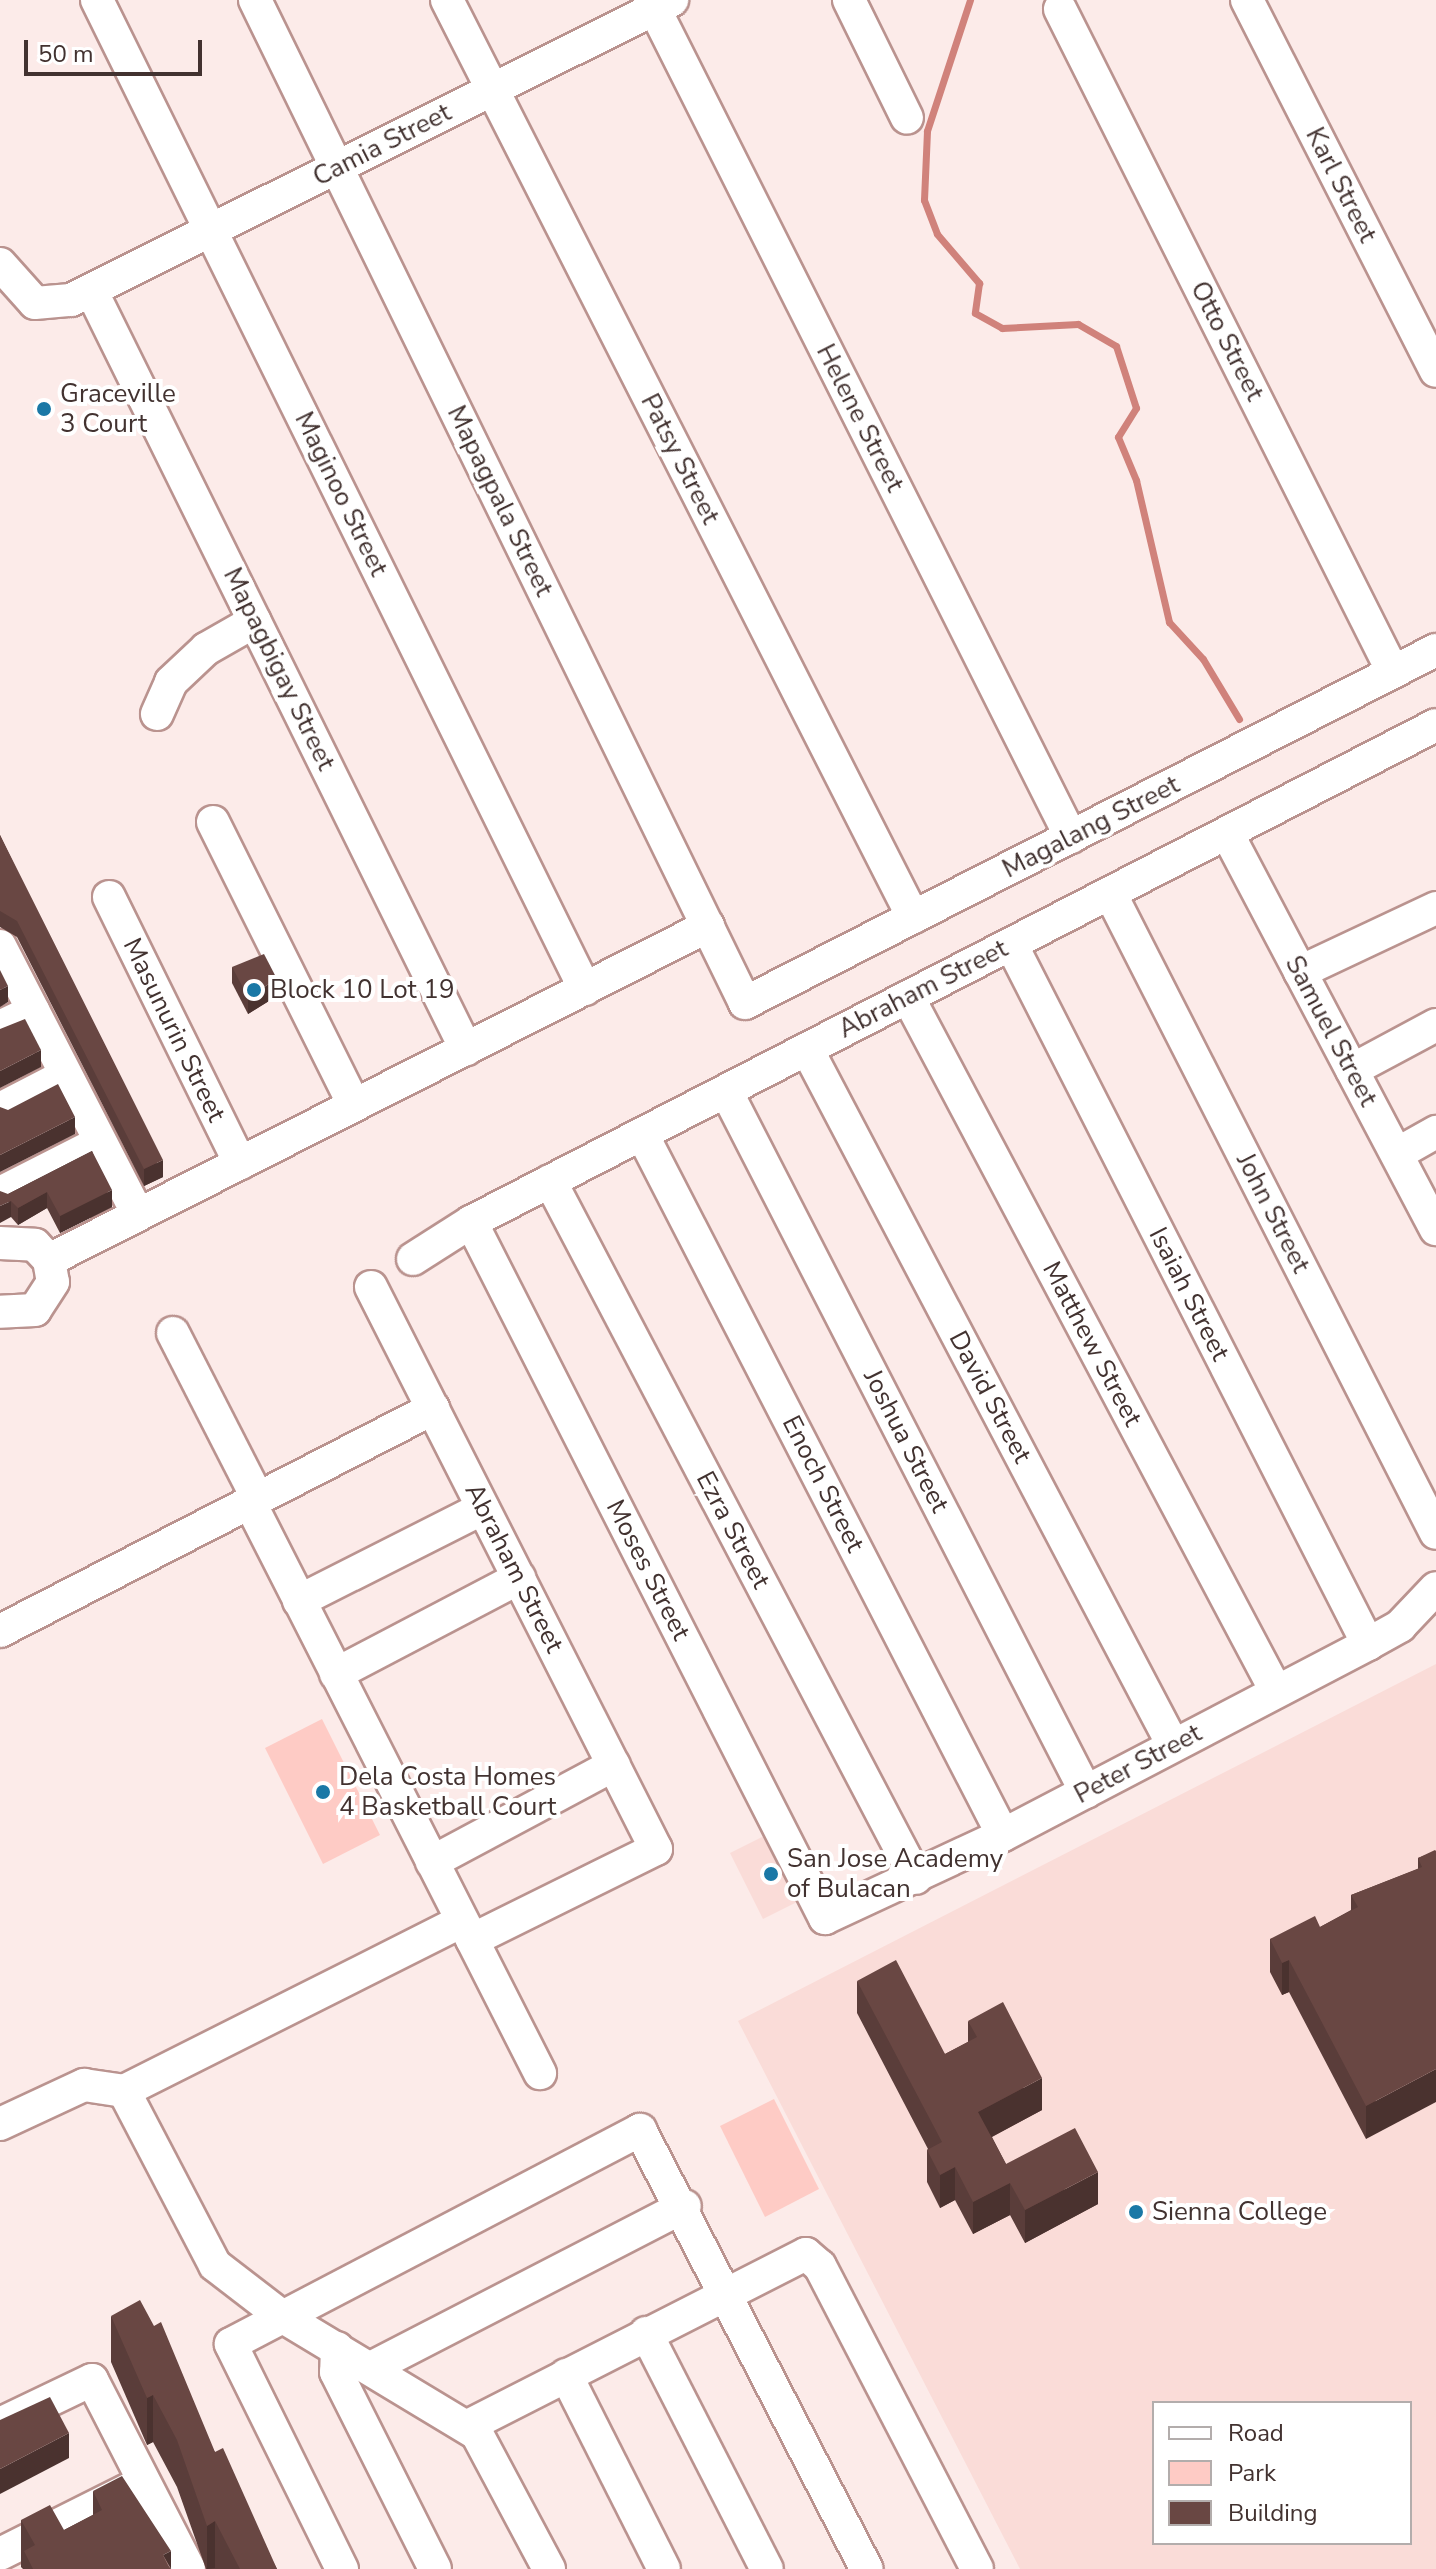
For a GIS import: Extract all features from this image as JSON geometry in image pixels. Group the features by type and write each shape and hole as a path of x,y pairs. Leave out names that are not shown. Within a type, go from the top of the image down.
{"street":[{"name":"Maginoo Street","path":"97,0 585,989"},
{"name":"Mapagpala Street","path":"255,0 745,1003"},
{"name":"Patsy Street","path":"447,0 913,917"},
{"path":"849,0 907,118"},
{"name":"Karl Street","path":"1247,0 1436,371"},
{"name":"Camia Street","path":"0,264 35,303 91,290 659,3"},
{"name":"Helene Street","path":"659,3 1071,837"},
{"name":"Otto Street","path":"1060,9 1393,672"},
{"name":"Mapagbigay Street","path":"91,290 466,1049"},
{"path":"157,714 180,674 255,621"},
{"name":"Magalang Street","path":"745,1003 1436,650"},
{"name":"Abraham Street","path":"413,1259 471,1222 1227,833 1432,738"},
{"path":"213,822 354,1105"},
{"name":"Samuel Street","path":"1227,833 1436,1229"},
{"name":"John Street","path":"1110,893 1436,1533"},
{"name":"Masunurin Street","path":"109,897 240,1163"},
{"path":"1300,972 1436,908"},
{"path":"49,1260 708,926"},
{"name":"Isaiah Street","path":"1011,944 1368,1644"},
{"path":"0,946 138,1215"},
{"name":"Matthew Street","path":"908,997 1276,1691"},
{"path":"0,1027 33,1011"},
{"path":"1352,1070 1436,1025"},
{"name":"David Street","path":"807,1049 1173,1745"},
{"path":"0,1109 66,1075"},
{"name":"Joshua Street","path":"726,1091 1086,1792"},
{"path":"1397,1154 1436,1132"},
{"name":"Enoch Street","path":"642,1134 1003,1835"},
{"path":"0,1193 100,1142"},
{"name":"Ezra Street","path":"550,1181 916,1878"},
{"name":"Moses Street","path":"471,1222 825,1918"},
{"path":"0,1243 25,1241 49,1260 53,1282 44,1303 24,1315 0,1312"},
{"name":"Abraham Street","path":"371,1287 656,1849 467,1930"},
{"path":"173,1333 299,1601 540,2073"},
{"path":"0,1631 433,1408"},
{"path":"299,1601 483,1508"},
{"path":"336,1674 519,1578"},
{"name":"Peter Street","path":"825,1918 1003,1835 1368,1644 1400,1626 1436,1588"},
{"path":"432,1862 614,1765"},
{"path":"0,2124 84,2085 124,2091 467,1930"},
{"path":"124,2091 199,2245 229,2280 280,2315 468,2426 485,2444 549,2569"},
{"path":"342,2569 231,2353 236,2337 629,2132 649,2138 729,2290 867,2569"},
{"path":"371,2368 685,2206"},
{"path":"468,2426 797,2255 814,2258 977,2569"},
{"path":"646,2333 767,2569"},
{"path":"337,2348 336,2372 435,2569"},
{"path":"566,2375 664,2569"},
{"path":"0,2424 92,2380 189,2569"},
{"path":"0,2554 144,2482"}],"shaded area":[{"name":"Sienna College","path":"1436,1664 1436,2569 1020,2569 738,2021"},
{"name":"San Jose Academy of Bulacan","path":"778,1829 811,1895 763,1919 730,1853"}],"green space":[{"name":"Dela Costa Homes 4 Basketball Court","path":"322,1719 380,1835 323,1864 265,1748"},
{"path":"774,2099 819,2189 765,2217 720,2126"}],"building":[{"path":"0,835 163,1160 144,1169 17,921 0,911"},
{"path":"264,954 277,979 248,997 232,967"},
{"path":"0,970 8,986 0,990"},
{"path":"25,1019 41,1050 0,1071 0,1029"},
{"path":"58,1084 75,1117 0,1155 0,1107 8,1110"},
{"path":"92,1151 112,1190 60,1216 47,1192 18,1208 11,1201 0,1206 0,1191 8,1194"},
{"path":"1435,1850 1436,2069 1366,2106 1289,1960 1282,1963 1270,1939 1315,1916 1320,1927 1358,1907 1351,1895 1422,1867 1418,1858"},
{"path":"896,1960 945,2054 977,2037 968,2021 1003,2002 1042,2078 978,2112 1006,2164 1075,2128 1098,2172 1025,2210 1010,2183 973,2202 955,2167 940,2175 927,2150 942,2142 857,1981"},
{"path":"140,2300 154,2326 161,2322 215,2452 223,2448 277,2569 240,2569 215,2521 207,2526 177,2440 153,2395 147,2398 111,2316"},
{"path":"50,2397 69,2433 0,2469 0,2420"},
{"path":"122,2476 171,2551 163,2555 170,2569 33,2569 24,2551 35,2545 21,2520 50,2505 64,2530 102,2510 93,2491"}],"waterway":[{"path":"970,0 927,131 924,200 937,234 979,283 975,313 1002,328 1078,324 1116,346 1136,408 1118,437 1136,480 1169,622 1203,659 1239,719"}],"place":[{"name":"Graceville 3 Court","path":"44,409"},
{"name":"Block 10 Lot 19","path":"254,990"},
{"name":"Dela Costa Homes 4 Basketball Court","path":"323,1792"},
{"name":"San Jose Academy of Bulacan","path":"771,1874"},
{"name":"Sienna College","path":"1136,2212"}]}
